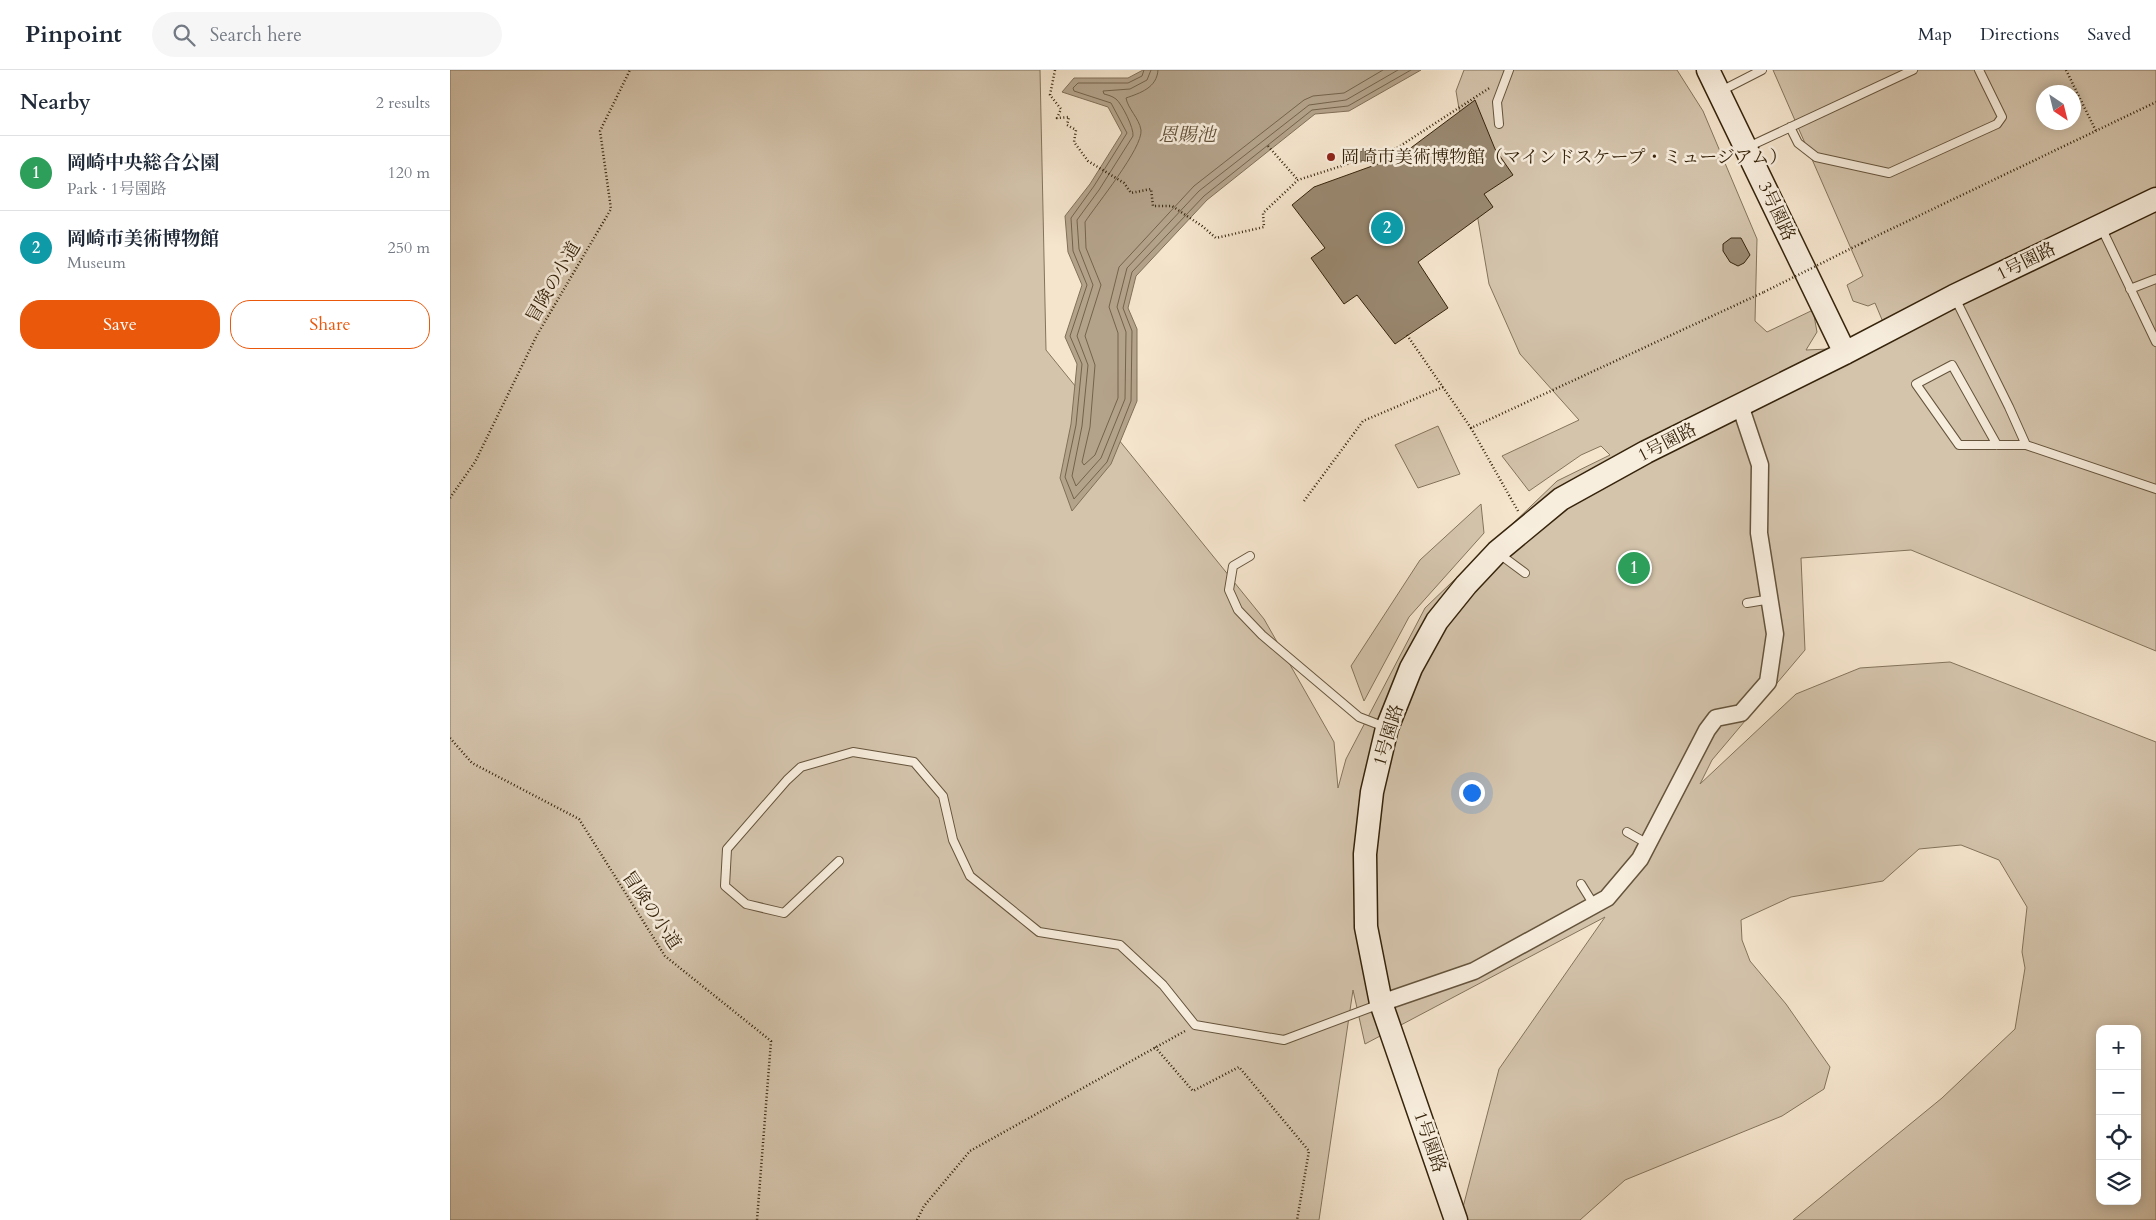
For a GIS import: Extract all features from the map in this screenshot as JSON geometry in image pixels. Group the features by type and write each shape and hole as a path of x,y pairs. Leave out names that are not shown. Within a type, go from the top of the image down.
{"street":[{"name":"3号園路","path":"1708,70 1845,353"},
{"name":"1号園路","path":"1456,1220 1382,1003 1366,926 1365,854 1372,792 1387,728 1411,668 1437,621 1466,585 1497,552 1561,500 1592,481 1954,296 2156,199"},
{"path":"1382,1003 1474,971 1607,898 1640,859 1707,730 1716,718 1741,713 1768,682 1775,634 1771,598 1759,533 1760,465 1740,405"}],"lane":[{"path":"1719,92 1762,70"},
{"path":"1747,148 1913,70"},
{"path":"1790,127 1798,143 1816,157 1889,173 1997,124 2002,118 1979,70"},
{"path":"1499,124 1497,102 1508,74"},
{"path":"2100,225 2156,342"},
{"path":"2130,289 2156,278"},
{"path":"1954,296 2026,444"},
{"path":"1997,445 1952,365 1916,384 1959,446 1997,445 2026,444 2156,489"},
{"path":"1497,552 1524,573"},
{"path":"1250,556 1233,566 1229,590 1238,610 1262,635 1352,712 1359,717 1387,728"},
{"path":"1747,603 1771,598"},
{"path":"839,861 784,913 746,904 725,886 727,849 787,780 801,767 853,752 914,762 943,796 953,840 970,876 1039,932 1120,945 1163,985 1195,1025 1284,1040 1382,1003"},
{"path":"1627,832 1648,844"},
{"path":"1581,884 1594,905"}],"path":[{"name":"冒険の小道","path":"450,498 475,462 537,335 610,209 600,131 630,70"},
{"path":"1055,70 1050,95 1060,109 1057,118 1070,117 1066,125 1076,130 1074,142 1088,161 1124,182 1131,193 1150,189 1153,206 1172,206 1216,238 1264,227 1262,213 1298,180 1397,148 1508,74"},
{"path":"2066,70 2096,130"},
{"path":"1471,428 1764,292 2156,102"},
{"path":"1268,146 1298,180"},
{"path":"1408,335 1471,428 1527,526"},
{"path":"1304,501 1362,421 1443,387"},
{"name":"冒険の小道","path":"450,738 472,763 579,819 664,956 771,1041 757,1220"},
{"path":"917,1220 924,1206 970,1150 1195,1025"},
{"path":"1155,1047 1193,1091 1240,1067 1309,1151 1296,1220"}],"shaded area":[{"path":"450,70 1040,70 1046,350 1264,619 1334,742 1338,788 1346,759 1425,608 1557,481 1610,455 1601,446 1581,455 1529,491 1502,456 1579,420 1520,354 1489,284 1456,91 1464,70 1677,70 1703,111 1757,239 1755,321 1767,332 1813,310 1817,332 1806,350 1829,349 1883,322 1875,303 1868,306 1853,301 1847,285 1863,276 1773,70 2156,70 2156,651 1911,550 1801,558 1805,650 1712,760 1700,784 1796,694 1860,668 1950,662 2156,742 2156,1220 1793,1220 1942,1098 2015,1029 2025,968 2022,952 2027,907 1999,860 1961,845 1919,849 1883,881 1791,897 1741,920 1742,940 1750,961 1786,1004 1830,1067 1824,1089 1782,1116 1625,1180 1580,1220 1462,1220 1462,1211 1499,1069 1605,917 1365,1044 1353,990 1319,1220 450,1220"},
{"path":"1438,426 1460,474 1418,488 1395,445"},
{"path":"1481,504 1484,533 1409,617 1364,701 1351,666 1420,560"}],"water":[{"name":"恩賜池","path":"1143,70 1421,70 1349,111 1315,114 1207,200 1136,276 1128,308 1137,329 1137,401 1111,464 1072,511 1060,478 1071,424 1077,364 1065,337 1082,285 1068,252 1065,216 1090,184 1122,133 1108,107 1062,92 1074,78 1128,78"}],"building":[{"path":"1475,100 1495,149 1513,175 1484,194 1493,207 1418,262 1448,308 1395,344 1357,295 1344,304 1311,258 1325,248 1292,205 1314,187 1400,156"},
{"path":"1731,238 1741,238 1750,255 1744,263 1738,266 1730,262 1723,251 1723,244"}],"place":[{"name":"岡崎市美術博物館（マインドスケープ・ミュージアム）","path":"1331,157"},
{"name":"岡崎市美術博物館","path":"1387,228"},
{"name":"岡崎中央総合公園","path":"1634,568"}]}
